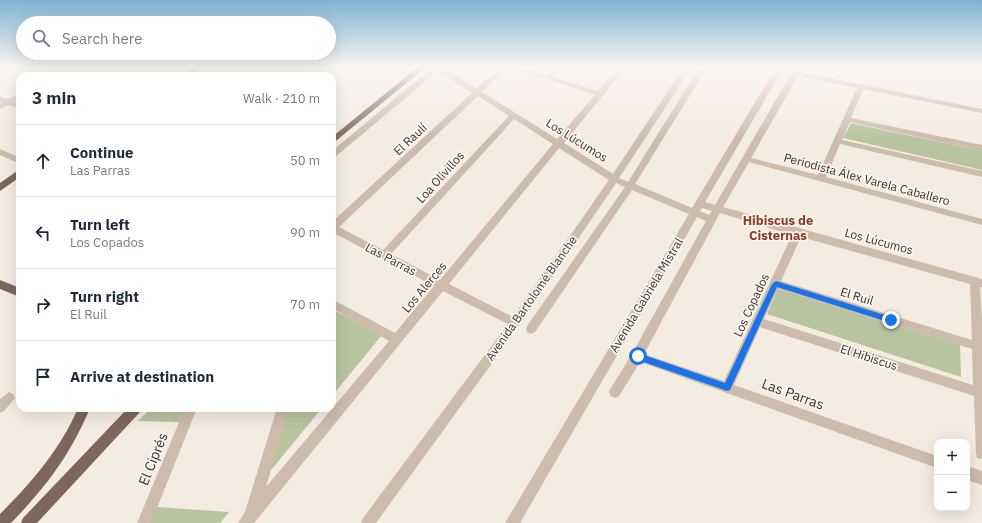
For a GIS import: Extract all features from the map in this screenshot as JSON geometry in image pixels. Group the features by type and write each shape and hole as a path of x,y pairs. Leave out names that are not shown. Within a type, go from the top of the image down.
{"main road":[{"path":"336,138 392,91"},
{"path":"0,188 16,175"},
{"path":"0,284 16,291"},
{"path":"1,523 37,486 54,465 74,434 82,412"},
{"path":"28,523 132,412"}],"street":[{"path":"336,152 409,91"},
{"path":"591,91 599,94"},
{"name":"Los Alerces","path":"248,519 559,145 601,91"},
{"name":"Avenida Bartolomé Blanche","path":"368,523 515,323 672,91"},
{"name":"Avenida Bartolomé Blanche","path":"531,329 630,186 688,91"},
{"name":"Avenida Gabriela Mistral","path":"512,523 766,91"},
{"name":"Avenida Gabriela Mistral","path":"615,392 638,356 746,159 785,91"},
{"path":"821,179 859,91"},
{"path":"886,91 982,112"},
{"name":"Los Lúcumos","path":"478,92 559,145 630,186 697,209 718,210 978,281"},
{"name":"El Raulí","path":"336,224 478,92"},
{"path":"0,107 16,98"},
{"path":"0,99 16,105"},
{"name":"Loa Olivillos","path":"385,254 513,116"},
{"path":"847,119 982,148"},
{"path":"838,141 982,174"},
{"path":"0,152 16,159"},
{"name":"Periodista Álex Varela Caballero","path":"746,159 982,222"},
{"name":"Los Lúcumos","path":"697,209 712,220"},
{"name":"Las Parras","path":"336,230 385,254 442,286 515,323"},
{"name":"Los Copados","path":"727,388 776,284 798,233"},
{"path":"978,281 977,346 982,453"},
{"name":"El Ruil","path":"776,284 977,346"},
{"path":"336,305 397,340"},
{"name":"El Hibiscus","path":"758,322 979,392"},
{"name":"Las Parras","path":"638,356 934,461"},
{"name":"El Ciprés","path":"144,523 189,412"},
{"path":"248,519 282,412"},
{"path":"970,474 982,478"}],"green space":[{"path":"851,123 982,151 982,170 843,138"},
{"path":"778,289 960,345 961,377 767,314"},
{"path":"336,311 382,335 336,391"},
{"path":"147,412 183,412 179,422 138,421"},
{"path":"282,412 319,412 267,475"},
{"path":"156,507 229,512 220,523 150,523"}],"district":[{"name":"Hibiscus de Cisternas","path":"778,228"}],"route":[{"path":"638,356 727,388 776,284 891,320"}]}
